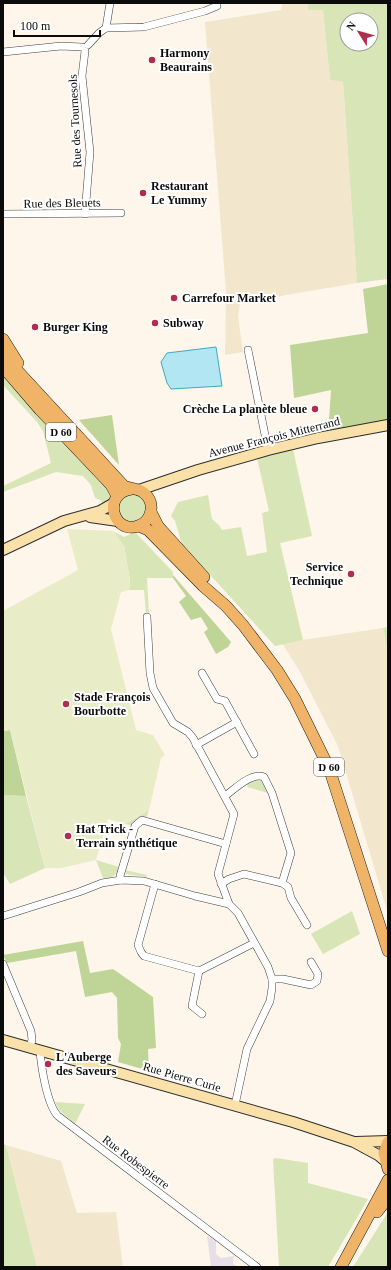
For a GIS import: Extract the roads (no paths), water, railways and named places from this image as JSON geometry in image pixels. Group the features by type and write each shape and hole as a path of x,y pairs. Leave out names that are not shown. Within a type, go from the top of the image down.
{"main road":[{"path":"3,339 18,363 35,383 46,400"},
{"name":"D 60","path":"3,355 124,486 135,489"},
{"name":"D 60","path":"3,368 40,410 111,485 115,500"},
{"name":"Avenue François Mitterrand","path":"135,489 167,481 198,470 268,450 318,438 388,425"},
{"path":"84,516 118,521 128,527 139,526 147,520 154,493 167,481"},
{"path":"3,550 64,521 100,511 124,491 135,489 147,496 150,507"},
{"path":"115,500 114,514 118,521"},
{"name":"D 60","path":"150,507 158,526 214,588 226,606"},
{"name":"D 60","path":"139,526 148,530 203,586 226,606 243,625 277,670 295,699 329,768 388,951"},
{"name":"Rue Pierre Curie","path":"3,1040 235,1105 354,1142 378,1155 386,1165"},
{"path":"386,1165 384,1153 388,1141"},
{"name":"Rue Pierre Curie","path":"354,1142 388,1141"},
{"path":"340,1267 388,1180"},
{"path":"360,1233 388,1198"}],"street":[{"path":"106,28 110,3"},
{"path":"3,52 61,46 85,47 106,28 144,27 205,12 217,6"},
{"name":"Rue des Tournesols","path":"85,47 82,76 90,152 88,198 85,214"},
{"name":"Rue des Bleuets","path":"3,214 121,213"},
{"path":"248,350 268,450"},
{"path":"147,617 150,673 153,688 173,723 188,732 234,814 218,874 229,904 238,913 268,967 272,979 270,1001 245,1054 235,1105"},
{"path":"202,673 217,699 225,701 254,754"},
{"path":"194,742 237,722"},
{"path":"225,796 253,777 258,775 264,777 272,793 291,853 282,883"},
{"path":"121,880 122,868 135,826 142,820 226,844"},
{"path":"221,884 229,879 244,874 282,883 288,887 291,898 307,925"},
{"path":"3,916 68,896 102,883 121,880 144,881 229,904"},
{"path":"155,884 138,945 144,956 199,971 254,943"},
{"path":"272,979 283,979 311,985 317,981 318,974 311,962"},
{"name":"Rue Robespierre","path":"3,964 31,1031 48,1096 52,1108 58,1116 256,1267"},
{"path":"199,971 192,1006 202,1014"}],"water":[{"path":"216,347 222,386 171,389 167,383 161,362 167,353"}],"place":[{"name":"Harmony Beaurains","path":"152,60"},
{"name":"Restaurant Le Yummy","path":"143,193"},
{"name":"Carrefour Market","path":"174,298"},
{"name":"Subway","path":"155,323"},
{"name":"Burger King","path":"35,327"},
{"name":"Crèche La planète bleue","path":"315,409"},
{"name":"Service Technique","path":"351,574"},
{"name":"Stade François Bourbotte","path":"66,704"},
{"name":"Hat Trick - Terrain synthétique","path":"68,836"},
{"name":"L'Auberge des Saveurs","path":"48,1064"}]}
